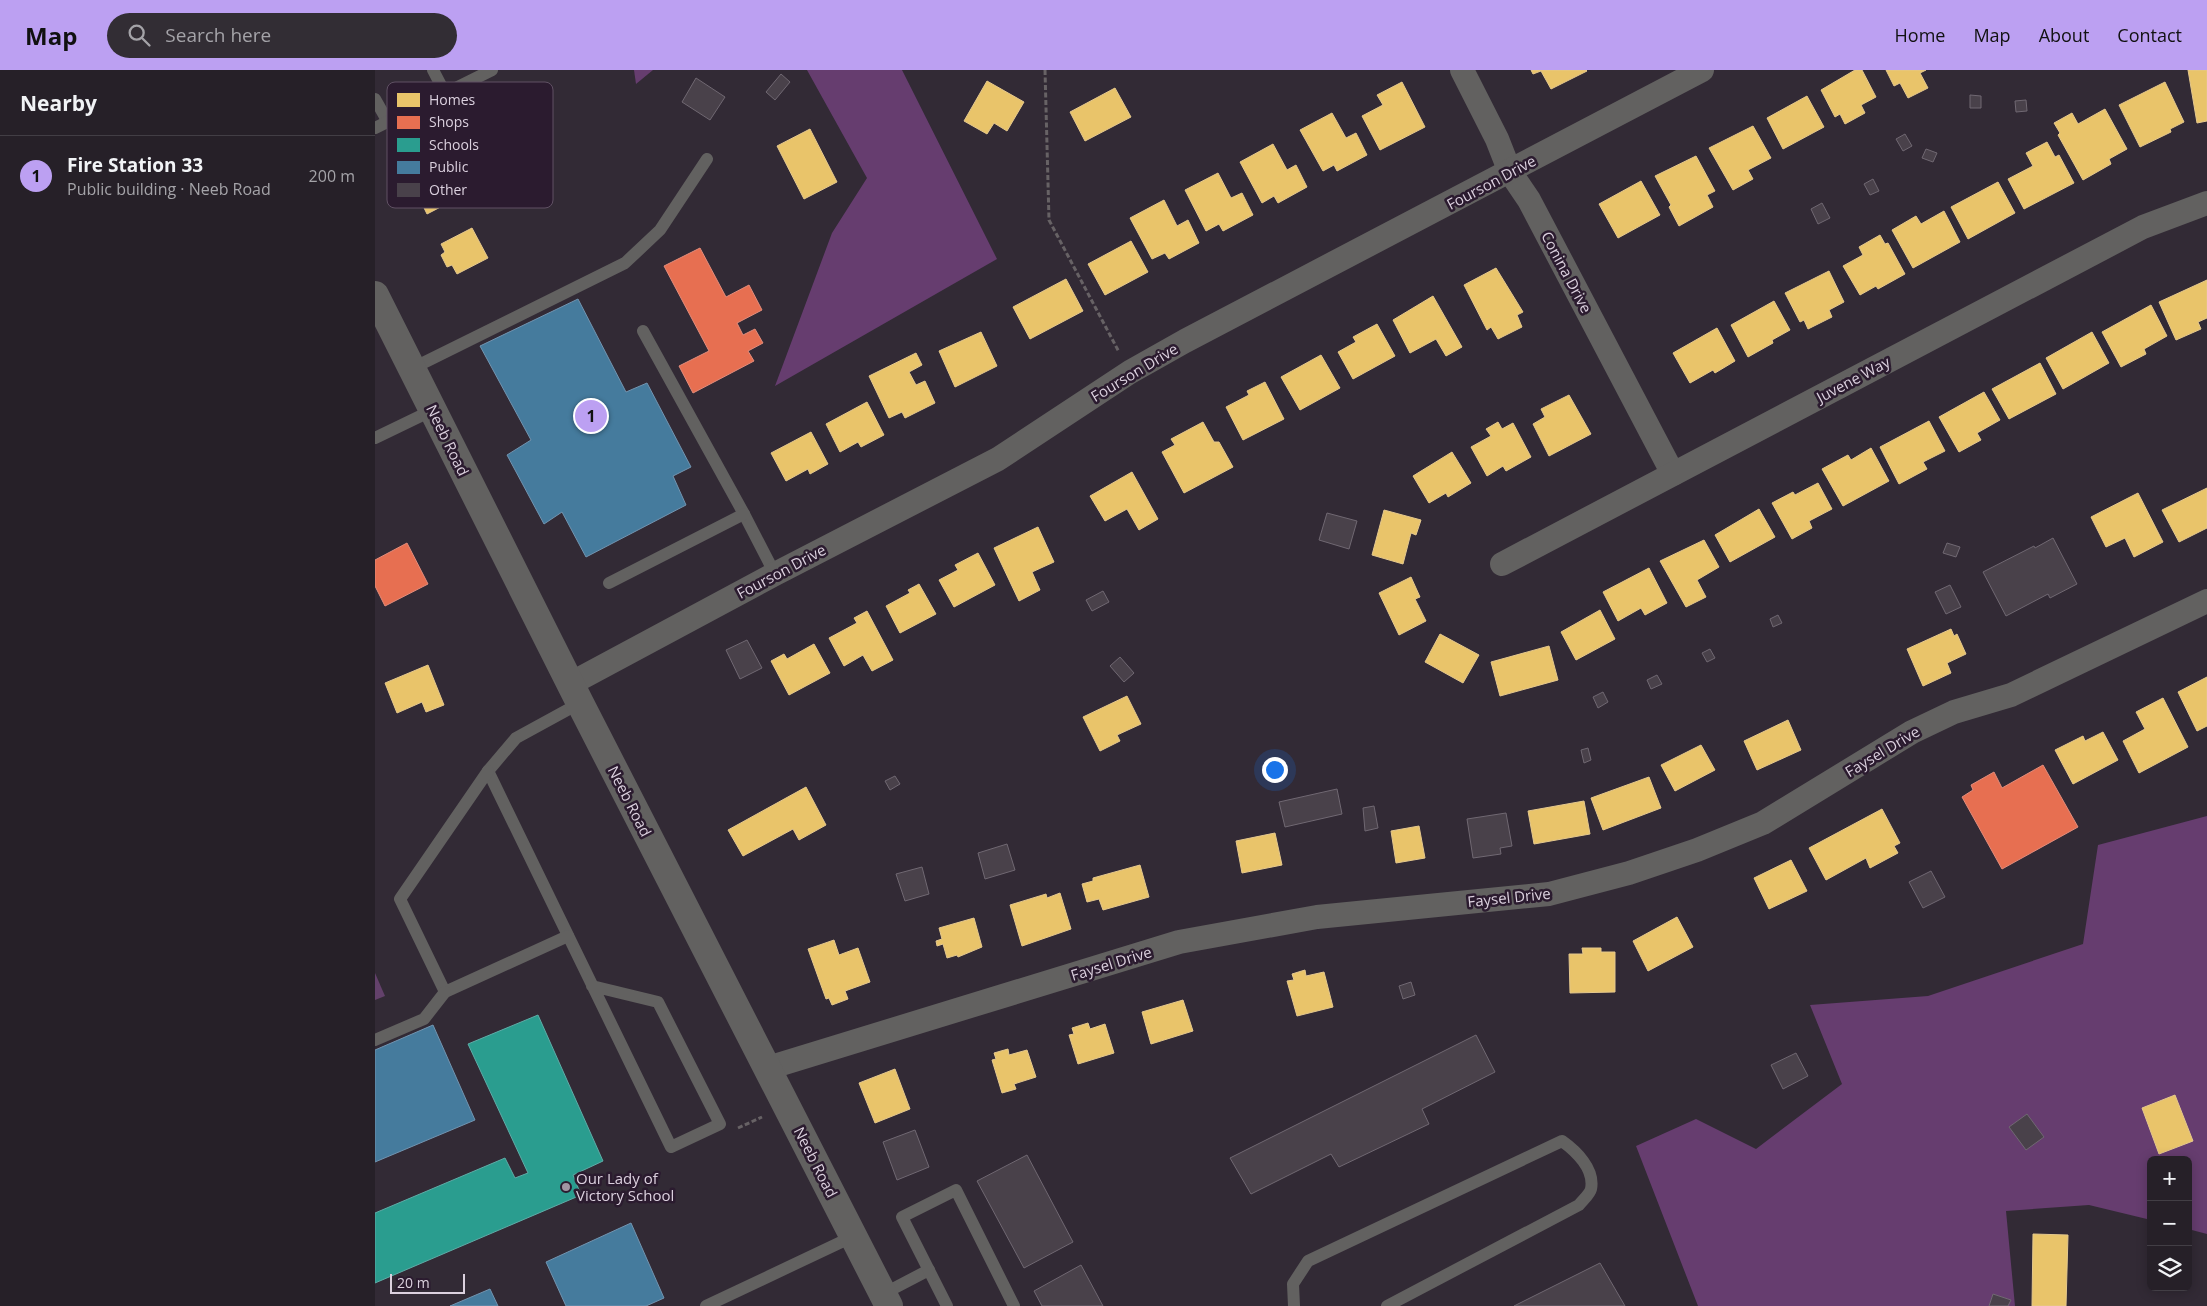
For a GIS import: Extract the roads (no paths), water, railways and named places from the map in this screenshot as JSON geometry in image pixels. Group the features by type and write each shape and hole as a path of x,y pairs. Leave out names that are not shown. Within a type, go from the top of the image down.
{"street":[{"name":"Conina Drive","path":"1462,70 1497,139 1510,172 1529,200 1673,474"},
{"name":"Fourson Drive","path":"575,694 775,574 998,459 1130,372 1185,341 1702,70"},
{"name":"Juvene Way","path":"1502,564 2143,227 2207,203"},
{"name":"Neeb Road","path":"375,295 575,694 886,1300"},
{"name":"Faysel Drive","path":"768,1068 1179,942 1317,917 1549,894 1638,870 1697,850 1763,823 1912,732 1954,712 2011,695 2207,601"}],"lane":[{"path":"433,70 439,82"},
{"path":"467,82 492,70"},
{"path":"375,99 387,120"},
{"path":"375,128 387,122"},
{"path":"413,368 625,263 660,230 707,159"},
{"path":"643,331 775,574"},
{"path":"375,438 433,410"},
{"path":"609,583 744,514"},
{"path":"445,992 400,899 488,772 516,738 575,694"},
{"path":"488,772 592,986 671,1147 719,1124 658,1002 592,986"},
{"path":"375,1040 424,1019 445,992 568,936"},
{"path":"1293,1306 1293,1284 1308,1260 1562,1141 1576,1151 1591,1175 1591,1190 1579,1205 1387,1306"},
{"path":"947,1306 902,1217 956,1190 1014,1306"},
{"path":"706,1306 854,1236"},
{"path":"886,1300 929,1270"}],"place":[{"name":"Fire Station 33","path":"591,416"},
{"name":"Our Lady of Victory School","path":"566,1187"}]}
